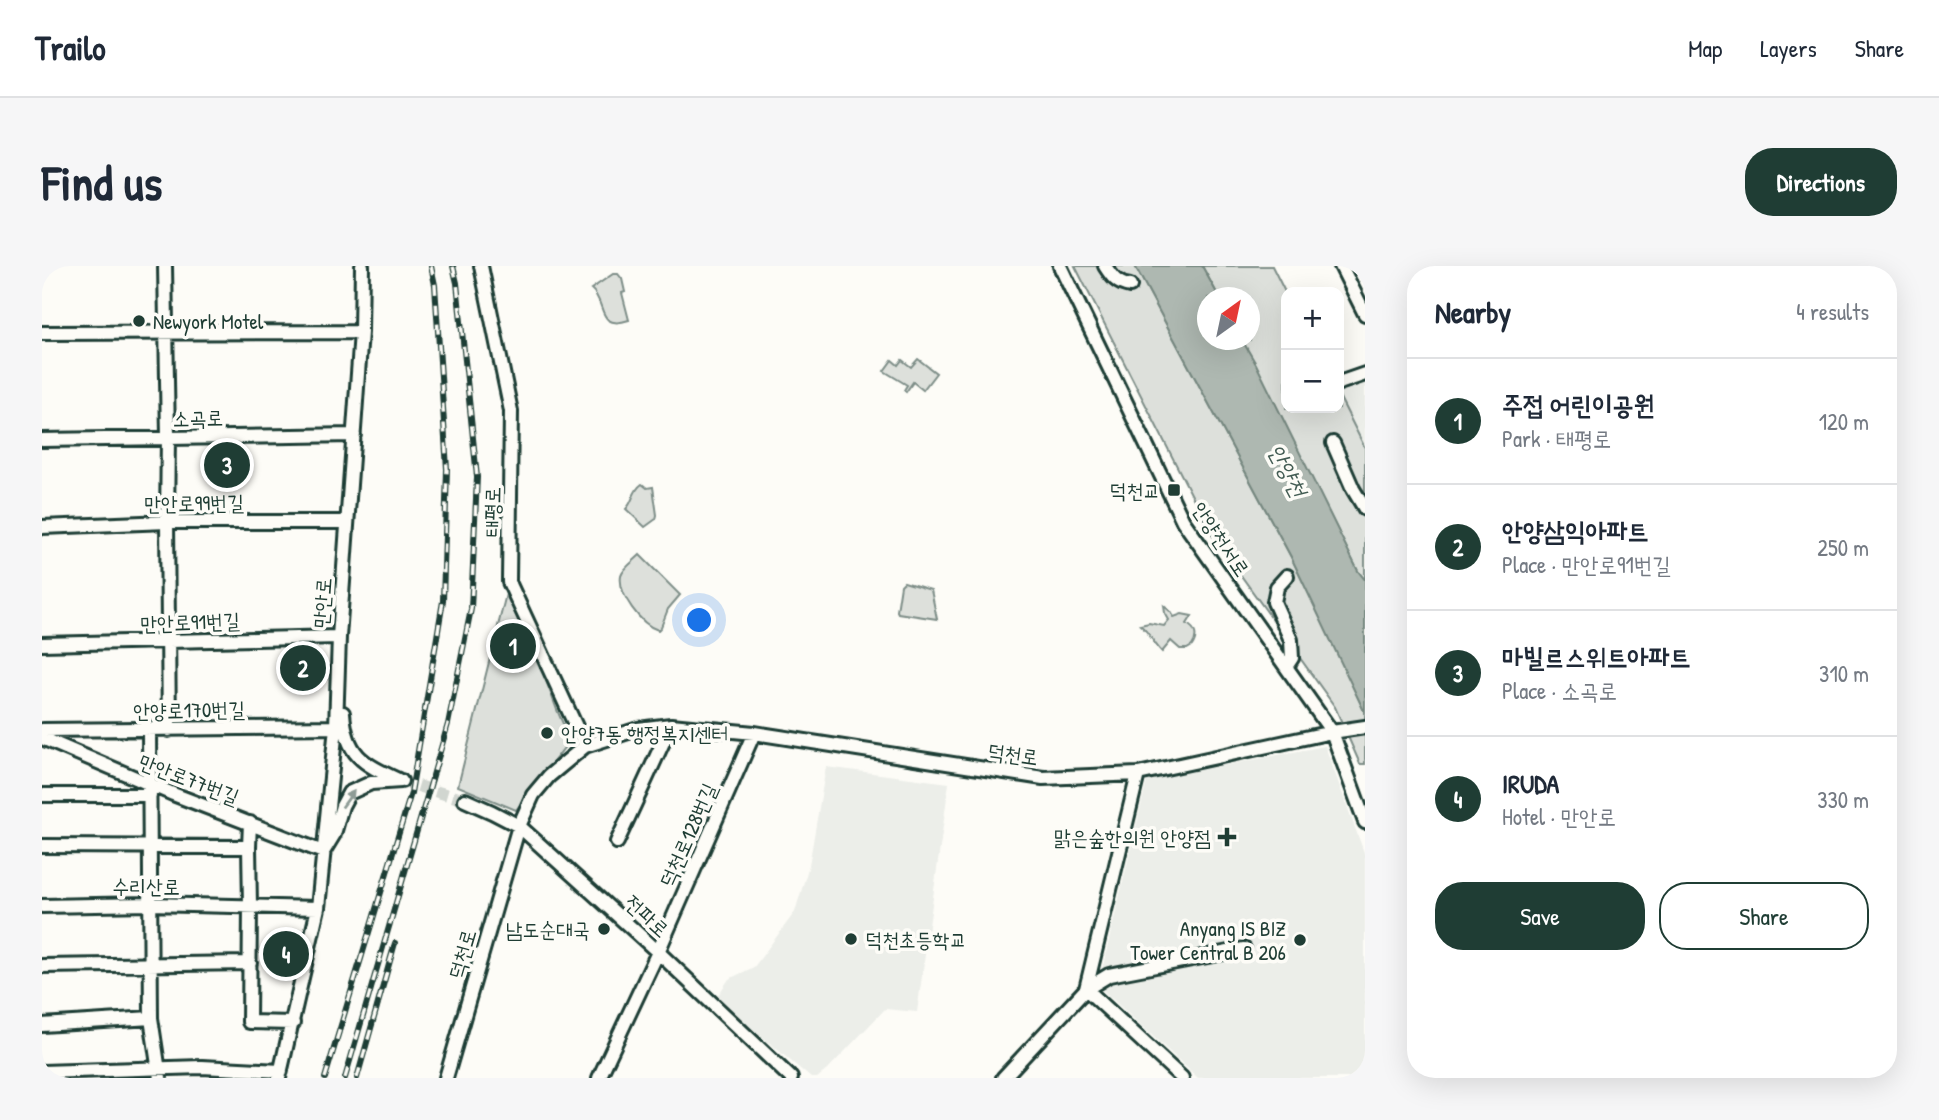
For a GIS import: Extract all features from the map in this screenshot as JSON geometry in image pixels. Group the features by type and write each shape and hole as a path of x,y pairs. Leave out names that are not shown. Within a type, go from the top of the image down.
{"street":[{"path":"165,266 169,730"},
{"name":"만안로","path":"280,1075 318,908 336,727 339,637 361,332 362,266"},
{"name":"태평로","path":"481,266 511,411 509,582 585,746"},
{"name":"안양천서로","path":"1060,266 1183,521 1332,732 1365,822"},
{"path":"1105,266 1113,279 1122,285 1130,286"},
{"path":"1341,266 1363,306"},
{"path":"42,333 361,332"},
{"path":"1344,381 1365,374"},
{"name":"소곡로","path":"42,440 354,435"},
{"path":"1333,443 1365,509"},
{"name":"만안로99번길","path":"42,527 167,522 347,522"},
{"path":"1286,667 1292,658 1291,640 1274,603 1277,587 1287,576"},
{"name":"만안로91번길","path":"42,644 339,637"},
{"path":"323,852 334,835 342,806 349,793 371,783 401,781 377,770 350,748 337,684"},
{"path":"617,842 671,724"},
{"name":"덕천로","path":"446,1078 519,826 533,795 549,776 585,746 638,729 671,724 754,733 1043,778 1138,774 1365,727"},
{"name":"안양로170번길","path":"42,730 336,727"},
{"path":"149,730 152,1018 160,1073"},
{"name":"덕천로128번길","path":"599,1078 754,733"},
{"name":"만안로77번길","path":"42,738 149,790 250,823 323,852"},
{"path":"1086,989 1138,774"},
{"path":"42,795 149,790"},
{"name":"전파로","path":"465,800 519,826 658,951 791,1078"},
{"path":"250,823 249,1022 293,1023"},
{"path":"42,846 249,847"},
{"name":"수리산로","path":"42,906 149,904 318,908"},
{"path":"1003,1078 1086,989 1109,975 1244,949"},
{"path":"42,965 250,963"},
{"path":"1086,989 1182,1078"},
{"path":"42,1025 152,1018"},
{"path":"42,1072 280,1075"}],"shaded area":[{"path":"1075,266 1135,266 1291,557 1344,666 1365,713 1365,764 1360,764 1335,707 1212,535"},
{"path":"1202,266 1272,266 1282,287 1281,413 1344,413 1344,406 1365,448 1365,580 1358,571 1247,350 1260,350 1260,287 1214,287"},
{"path":"613,274 618,274 622,279 625,292 622,293 629,320 611,322 591,289"},
{"path":"918,359 936,373 923,390 913,382 906,392 904,390 907,385 884,371 892,360 898,365 902,360 911,367"},
{"path":"1365,374 1365,448 1344,406 1344,381"},
{"path":"642,484 647,488 653,487 657,515 656,519 645,527 626,509"},
{"path":"640,555 680,595 668,609 658,630 645,622 632,608 621,583 624,570"},
{"path":"509,582 570,740 516,810 458,786"},
{"path":"904,582 931,590 937,619 898,613 901,585"},
{"path":"1164,606 1174,617 1182,614 1192,616 1187,624 1195,633 1192,646 1180,649 1171,641 1162,652 1140,625 1149,623 1164,626 1169,620"},
{"path":"1325,746 1365,855 1365,1078 1198,1078 1098,986 1147,780"},
{"name":"덕천초등학교","path":"826,767 949,783 917,1012 885,1009 827,1070 817,1078 811,1078 716,998 729,979 754,967 795,912 809,865"}],"water":[{"name":"안양천","path":"1135,266 1202,266 1214,287 1197,287 1197,350 1248,350 1256,364 1358,571 1365,580 1365,713 1291,557"}],"tunnel":[{"path":"401,781 465,800"}],"railway":[{"path":"325,1078 411,793 443,601 447,469 435,285 431,266"},
{"path":"345,1078 448,724 471,609 477,477 453,266"},
{"path":"357,1078 395,943"}],"place":[{"name":"Newyork Motel","path":"139,321"},
{"name":"마빌르스위트아파트","path":"227,465"},
{"name":"덕천교","path":"1174,490"},
{"name":"주접 어린이공원","path":"513,646"},
{"name":"안양삼익아파트","path":"303,668"},
{"name":"안양7동 행정복지센터","path":"547,733"},
{"name":"맑은숲한의원 안양점","path":"1227,837"},
{"name":"남도순대국","path":"604,929"},
{"name":"덕천초등학교","path":"851,939"},
{"name":"Anyang IS BIZ Tower Central B 206","path":"1300,940"},
{"name":"IRUDA","path":"286,954"}]}
